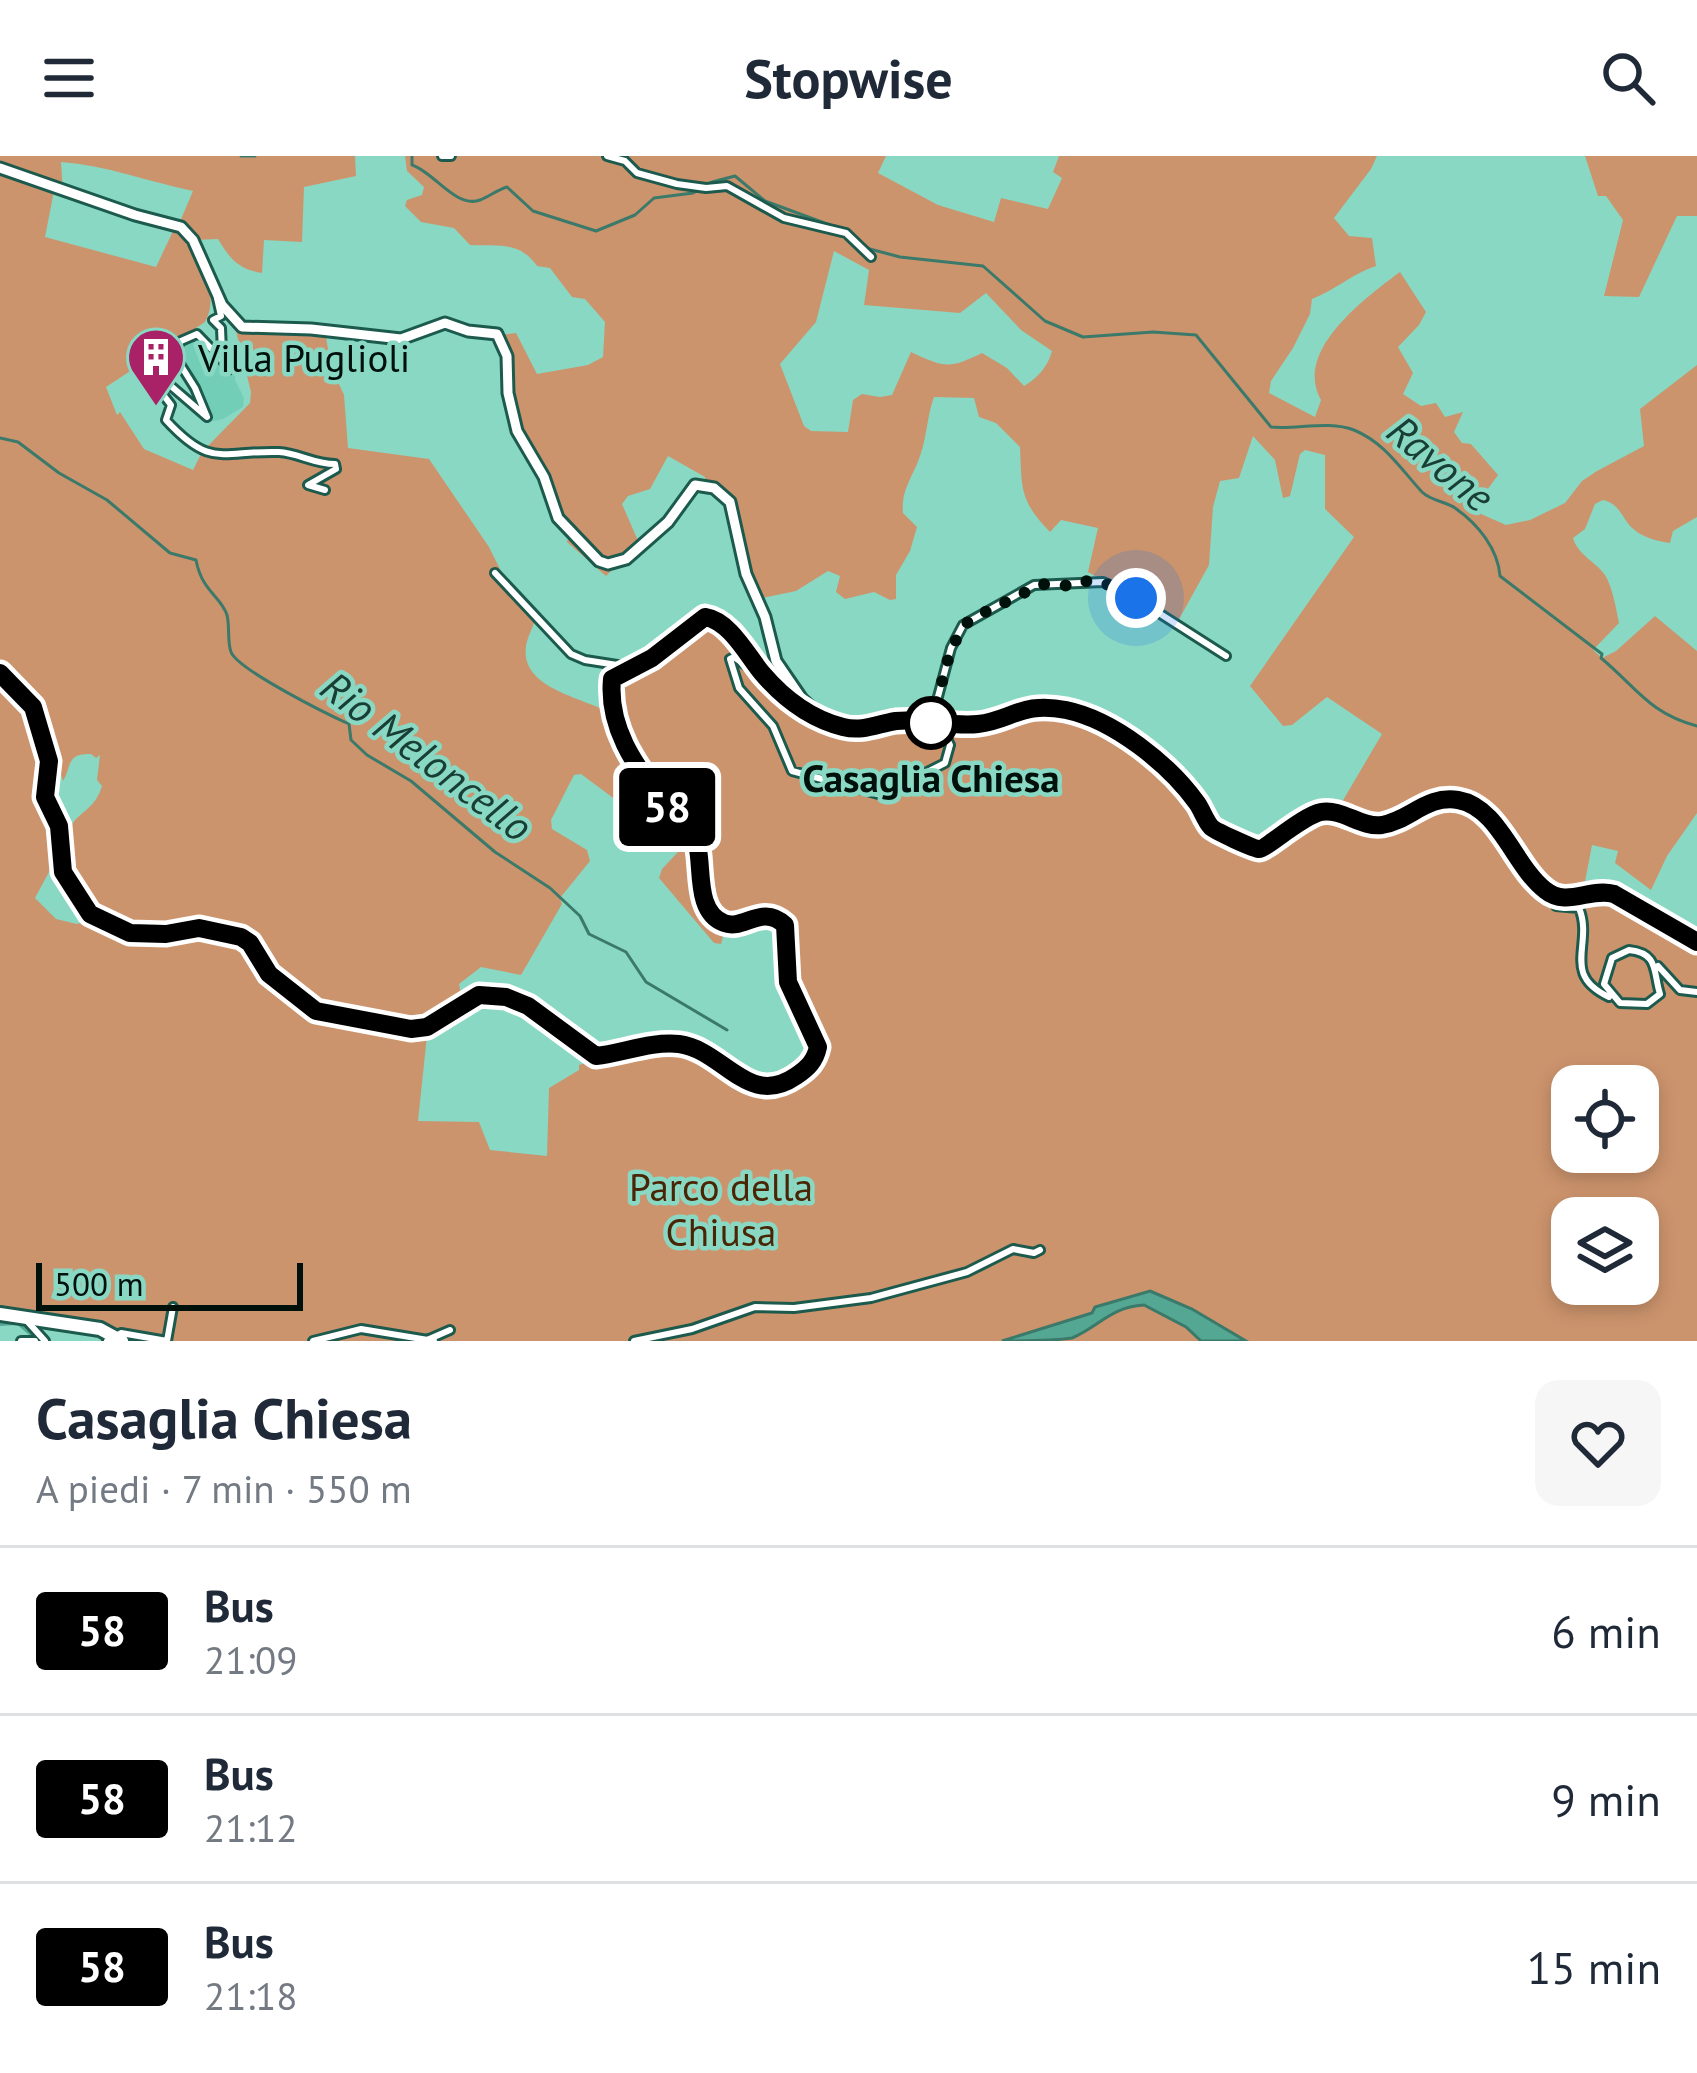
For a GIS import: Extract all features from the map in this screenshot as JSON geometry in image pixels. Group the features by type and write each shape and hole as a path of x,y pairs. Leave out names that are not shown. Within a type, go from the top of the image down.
{"main road":[{"path":"0,1314 42,1317 114,1339"}],"street":[{"path":"607,156 625,161 642,175 703,188 727,186 784,218 856,237"},
{"path":"0,168 135,215 182,226 218,294 237,323 250,330 311,329 401,339 445,322 497,334 507,356 508,393 517,430 544,477 562,524 599,561 613,564 626,559 668,522 694,485 722,493 730,502 746,574 765,616 776,661 802,699 822,718 854,730 931,720 974,725 1032,708 1066,710 1098,721 1147,752 1196,801 1222,836 1241,839 1257,850 1287,828 1321,812 1381,825 1435,800 1468,802 1483,813 1556,906 1579,908 1583,917 1581,969 1594,989 1628,1006 1648,1004 1660,994 1654,962"},
{"path":"846,233 871,257"},
{"path":"218,294 221,316 213,320 220,326 222,352 231,368 197,334 181,341 173,353 196,388 207,418 150,368 143,370 171,405 166,420 211,455 284,453 308,462 334,464 336,469 308,485 325,490"},
{"path":"495,573 571,654 633,667"},
{"path":"931,720 951,648 963,625 1042,584 1102,582 1126,592 1226,656"},
{"path":"0,673 32,705 39,724 50,767 46,803 59,826 63,872 90,914 123,932 166,934 199,928 241,937 269,974 316,1011 422,1028 479,995 501,996 528,1006 598,1056 681,1045 716,1059 747,1082 777,1087 807,1068 818,1047 788,982 785,925 769,916 730,924 718,919 701,885 695,838 670,812 627,749 610,705 612,679 710,618 744,648 768,679"},
{"path":"822,718 814,719 768,679 734,657 730,659 739,688 772,726 790,766 800,774 884,794 945,764 950,745 931,720"},
{"path":"1551,894 1574,898 1603,890 1697,942"},
{"path":"1613,999 1604,975 1612,958 1638,951 1680,990 1697,992"},
{"path":"634,1341 696,1328 755,1307 794,1308 871,1298 967,1272 1013,1249 1040,1250"},
{"path":"114,1339 166,1341 173,1307"},
{"path":"26,1321 45,1341"},
{"path":"313,1341 361,1329 430,1340 450,1330"},
{"path":"21,1341 35,1341"}],"shaded area":[{"path":"194,329 220,365 235,370 243,407 223,419 213,421 206,413 170,356 173,344"},
{"path":"1150,1291 1246,1341 1201,1341 1186,1327 1144,1305 1114,1313 1072,1338 1002,1341 1092,1313 1095,1307"}],"green space":[{"name":"Parco della Chiusa","path":"0,156 355,156 356,176 304,187 302,242 264,240 262,273 235,262 218,239 194,240 179,224 193,191 78,164 61,162 63,193 54,191 45,237 156,267 175,227 191,247 209,285 205,322 106,387 117,415 120,412 144,449 193,470 202,452 250,403 235,327 325,331 331,367 344,395 348,448 429,459 503,575 537,610 526,646 527,660 532,672 555,689 609,712 614,674 704,619 741,644 782,693 802,709 865,732 882,722 985,721 1022,706 1054,710 1119,737 1124,729 1135,732 1153,745 1160,755 1157,765 1217,833 1258,851 1294,822 1342,802 1382,734 1327,697 1292,725 1283,726 1250,686 1354,537 1325,509 1325,455 1305,450 1300,454 1290,496 1283,498 1275,460 1253,436 1239,478 1220,481 1209,565 1178,621 1088,572 1098,528 1061,520 1050,532 1024,493 1020,447 996,423 979,417 974,398 934,397 904,497 903,513 917,527 896,575 896,599 874,592 845,599 836,592 840,576 828,571 796,591 757,599 727,499 706,486 705,477 668,456 650,489 628,496 622,504 639,543 606,576 567,542 569,535 516,421 501,335 516,333 537,374 588,365 603,357 605,322 585,299 572,297 550,268 537,266 523,252 507,246 470,245 454,228 421,222 405,206 407,200 422,195 424,187 407,171 405,156 886,156 878,173 938,205 994,222 1001,198 1048,209 1062,178 1053,172 1059,156 1377,156 1334,218 1349,236 1372,238 1376,266 1312,299 1310,314 1271,381 1269,393 1315,417 1321,400 1315,381 1317,363 1324,345 1352,311 1400,272 1426,312 1398,347 1413,373 1403,394 1421,406 1436,403 1445,417 1463,412 1454,432 1498,475 1477,504 1481,514 1506,525 1530,520 1565,503 1582,481 1644,446 1640,409 1697,365 1697,517 1673,531 1670,543 1640,534 1603,500 1595,504 1585,529 1573,538 1605,575 1619,623 1593,650 1602,658 1616,651 1655,616 1697,651 1697,813 1667,856 1651,890 1615,863 1618,851 1592,845 1583,892 1599,891 1697,942 1697,1341 168,1341 52,1314 0,1310","holes":["834,251 869,270 864,305 960,313 986,293 1021,330 1052,351 1048,362 1024,386 1007,368 982,353 947,364 911,352 892,395 862,394 853,400 848,432 811,431 804,426 780,364 816,322","42,734 48,735 63,781 74,758 100,755 97,780 102,786 69,830 67,864 83,901 99,915 125,926 124,931 94,919 77,924 56,919 35,898 56,859 59,838 44,801 47,760","581,774 675,844 678,852 659,878 714,943 721,944 726,925 754,915 783,925 786,981 819,1043 815,1058 776,1087 737,1077 716,1047 704,1041 668,1037 671,1045 611,1054 579,1065 579,1070 549,1088 547,1156 490,1150 479,1122 418,1121 428,1026 463,1003 459,984 481,967 521,975 562,904 560,898 590,861 587,850 552,829 551,820 574,775"]},
{"path":"1585,156 1697,156 1697,216 1677,216 1639,297 1604,296 1623,220 1606,196 1598,196"}],"waterway":[{"name":"Ravone","path":"241,156 255,156"},
{"name":"Ravone","path":"412,156 412,165 462,199 480,200 507,187 533,211 596,231 635,215 654,198 693,193 735,176 765,201 846,231"},
{"name":"Ravone","path":"866,248 900,257 983,266 1045,321 1083,337 1153,332 1196,335 1271,427 1344,427 1375,442 1422,492 1455,508 1479,529 1491,547 1500,576 1602,654 1655,707 1697,726"},
{"name":"Rio Meloncello","path":"0,438 18,442 107,500 170,553 196,560 227,615 230,648 237,660 349,724 351,740 367,755 411,781 495,852 550,888 580,916 589,934 626,952 646,982 727,1030"},
{"path":"0,1323 15,1322"},
{"path":"22,1325 41,1341"}],"bus line":[{"name":"58","path":"0,673 33,707 45,742 50,771 46,803 59,826 63,872 71,889 90,914 123,932 166,934 199,928 241,937 269,974 316,1011 411,1029 427,1027 479,995 501,996 528,1006 596,1056 681,1045 716,1059 738,1078 772,1087 807,1068 818,1047 788,982 785,925 769,916 730,924 718,919 701,885 695,838 638,767 610,705 612,679 618,673 652,658 705,617 723,627 768,679 814,719 863,730 914,720 974,725 1017,710 1066,710 1130,739 1196,801 1222,836 1241,839 1257,850 1287,828 1321,812 1381,825 1435,800 1468,802 1483,813 1546,892 1574,898 1603,890 1697,942"}],"place":[{"name":"Villa Puglioli","path":"156,408"},
{"name":"Casaglia Chiesa","path":"931,723"}],"route":[{"path":"931,723 951,648 969,620 1042,584 1102,582 1136,598"}]}
